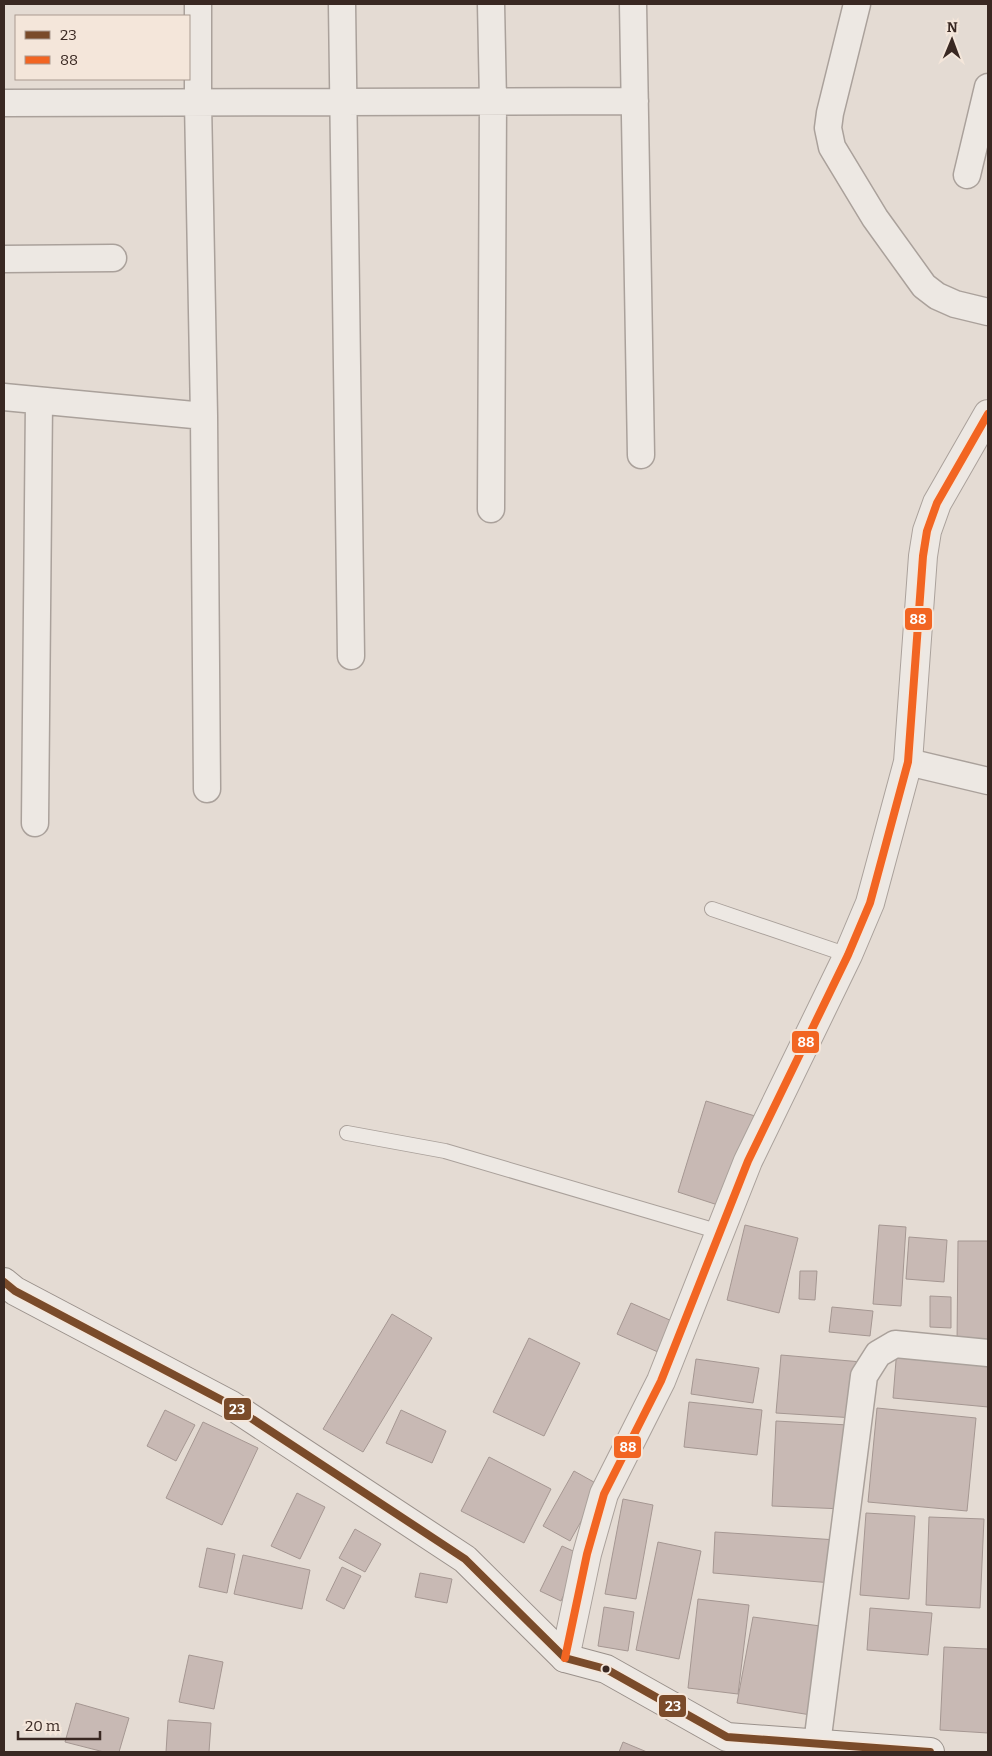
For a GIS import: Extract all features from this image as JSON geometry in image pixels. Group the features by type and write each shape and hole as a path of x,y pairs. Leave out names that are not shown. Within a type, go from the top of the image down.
{"street":[{"path":"198,4 207,789"},
{"path":"342,4 351,656"},
{"path":"491,4 493,101 491,509"},
{"path":"633,4 641,454"},
{"path":"857,4 830,113 828,128 832,147 875,218 924,286 937,296 954,304 988,312"},
{"path":"967,175 988,87"},
{"path":"4,104 635,100"},
{"path":"4,260 113,258"},
{"path":"4,398 204,416"},
{"path":"35,823 39,401"},
{"path":"565,1658 587,1554 604,1494 661,1381 748,1161 848,956 870,902 908,762 923,556 927,531 937,503 988,414"},
{"path":"908,762 988,781"},
{"path":"4,1282 14,1291 231,1405 465,1559 565,1658 606,1668 722,1744 817,1744 930,1752"},
{"path":"817,1744 864,1376 878,1354 895,1344 988,1353"}],"lane":[{"path":"712,909 848,956"},
{"path":"347,1133 453,1153 720,1232"}],"building":[{"path":"706,1101 755,1116 727,1208 678,1192"},
{"path":"745,1225 798,1238 779,1313 727,1300"},
{"path":"879,1225 906,1227 901,1306 873,1304"},
{"path":"909,1237 947,1240 944,1282 906,1279"},
{"path":"958,1241 988,1241 988,1346 957,1345"},
{"path":"800,1271 817,1271 815,1300 799,1299"},
{"path":"930,1296 951,1297 951,1328 930,1327"},
{"path":"631,1303 681,1325 667,1356 617,1334"},
{"path":"832,1307 873,1311 870,1336 829,1332"},
{"path":"392,1314 432,1338 363,1452 323,1429"},
{"path":"529,1338 580,1363 544,1436 493,1412"},
{"path":"897,1348 988,1356 988,1407 893,1398"},
{"path":"781,1355 862,1362 855,1418 776,1413"},
{"path":"696,1359 759,1368 753,1403 691,1394"},
{"path":"689,1402 762,1410 757,1455 684,1447"},
{"path":"877,1408 976,1418 967,1511 868,1502"},
{"path":"165,1410 195,1425 176,1461 147,1446"},
{"path":"401,1410 446,1431 432,1463 386,1443"},
{"path":"776,1421 848,1425 844,1509 772,1506"},
{"path":"203,1422 258,1448 222,1525 166,1498"},
{"path":"489,1457 551,1489 524,1543 461,1511"},
{"path":"574,1471 601,1486 570,1541 543,1526"},
{"path":"297,1493 325,1507 300,1559 271,1546"},
{"path":"623,1499 653,1505 636,1599 605,1594"},
{"path":"866,1513 915,1516 909,1599 860,1595"},
{"path":"929,1517 984,1519 980,1608 926,1605"},
{"path":"355,1529 381,1544 365,1572 339,1558"},
{"path":"715,1532 837,1540 832,1583 713,1573"},
{"path":"658,1542 701,1551 679,1659 636,1650"},
{"path":"562,1546 582,1555 561,1601 540,1591"},
{"path":"207,1548 235,1554 227,1593 199,1587"},
{"path":"243,1555 310,1570 302,1609 234,1594"},
{"path":"342,1567 361,1576 344,1609 326,1600"},
{"path":"420,1573 452,1579 447,1603 415,1597"},
{"path":"698,1599 749,1605 738,1694 688,1688"},
{"path":"604,1607 634,1612 628,1651 598,1646"},
{"path":"870,1608 932,1613 928,1655 867,1650"},
{"path":"753,1617 828,1627 817,1716 737,1703"},
{"path":"944,1647 988,1649 988,1733 940,1730"},
{"path":"189,1655 223,1662 214,1709 179,1702"},
{"path":"76,1703 129,1718 119,1752 104,1752 65,1742"},
{"path":"168,1720 211,1723 209,1752 166,1752"},
{"path":"623,1742 647,1752 619,1752"}],"transit line":[{"name":"88","path":"565,1658 587,1554 604,1494 661,1381 748,1161 848,955 870,903 908,762 923,556 927,531 937,503 988,414"},
{"name":"23","path":"4,1282 15,1291 231,1405 465,1559 565,1658 606,1669 727,1737 930,1752"}]}
